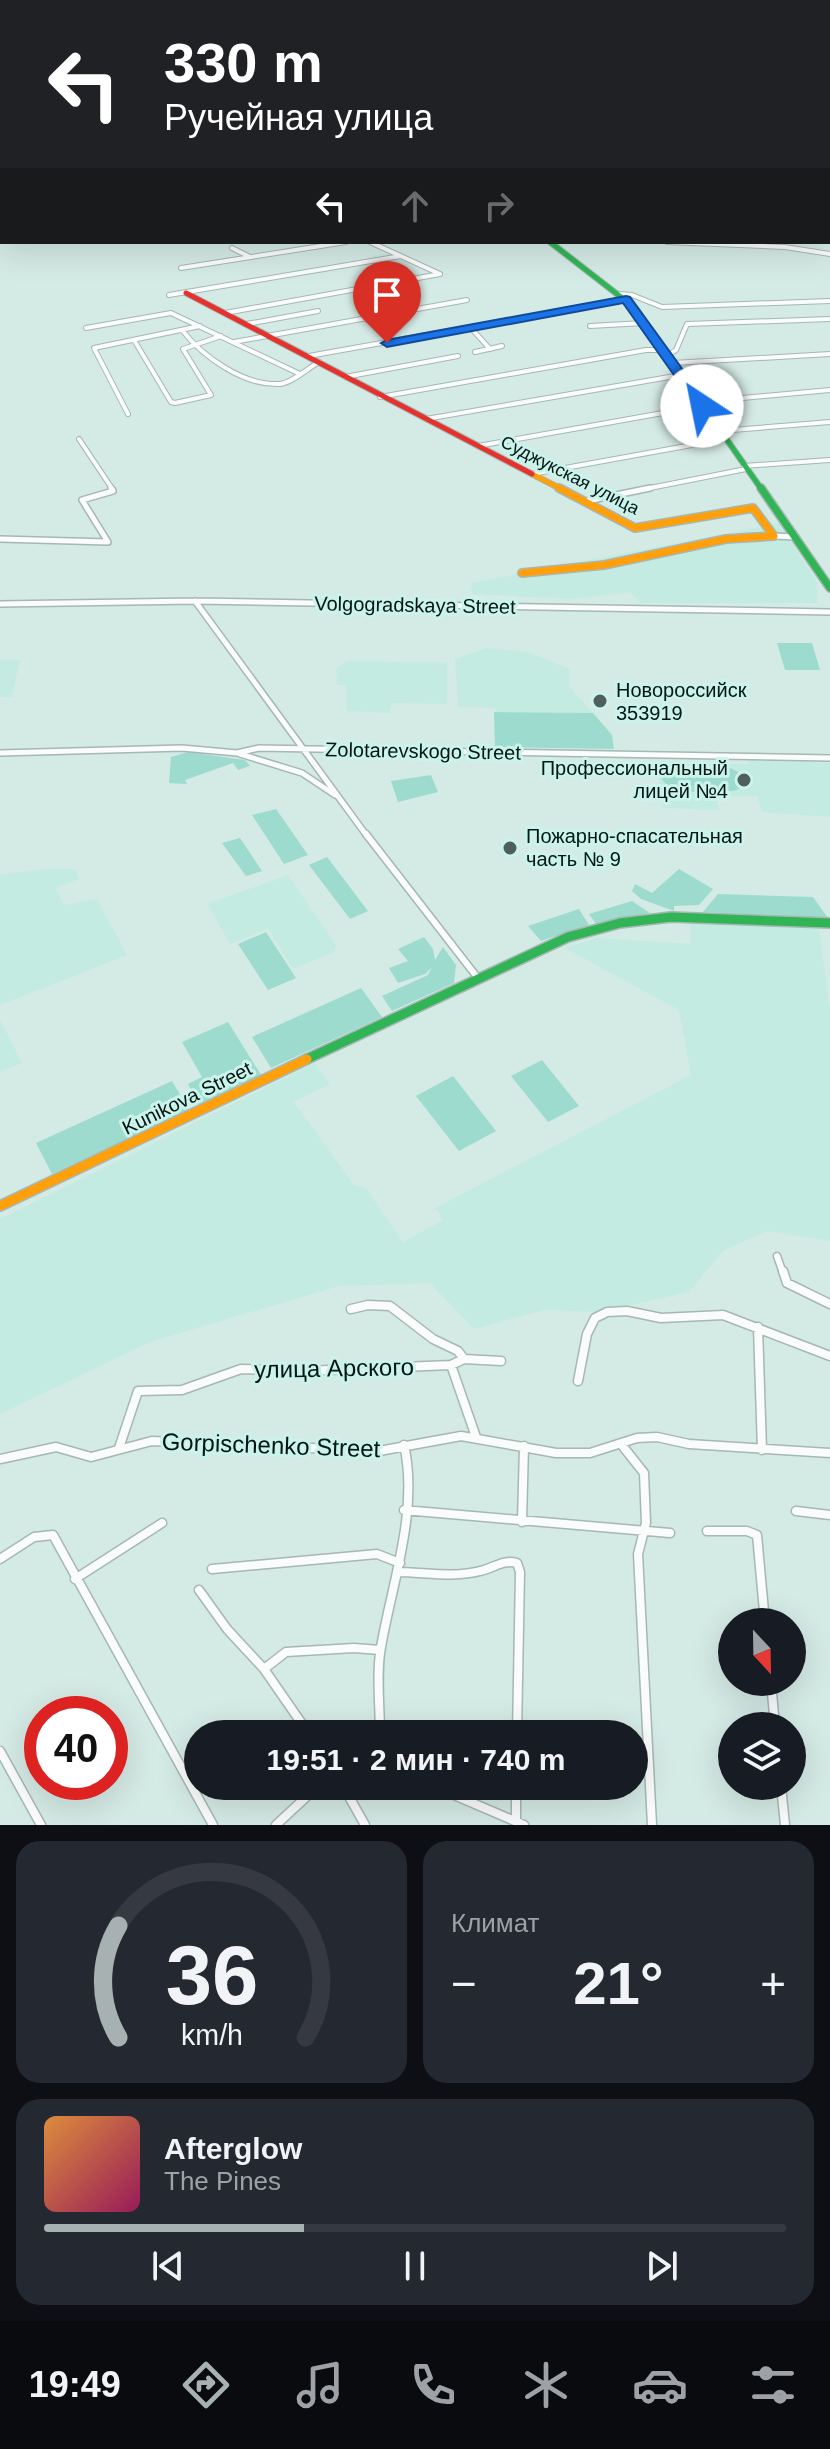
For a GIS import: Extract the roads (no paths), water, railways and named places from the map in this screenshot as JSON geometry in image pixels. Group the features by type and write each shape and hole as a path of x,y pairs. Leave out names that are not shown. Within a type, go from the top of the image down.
{"street":[{"path":"181,268 333,244"},
{"path":"225,313 440,274 374,244"},
{"path":"553,244 583,267 644,323 830,588"},
{"path":"730,244 830,254"},
{"path":"232,248 250,257"},
{"path":"169,295 401,256"},
{"path":"186,293 345,377 458,356"},
{"path":"309,356 638,295 656,307 829,301"},
{"path":"234,342 467,300"},
{"path":"679,306 687,324"},
{"path":"247,324 318,311"},
{"path":"86,328 171,313 300,374"},
{"path":"668,356 676,350 687,324 830,319"},
{"path":"590,326 644,323"},
{"path":"128,414 94,350 200,326"},
{"path":"471,328 490,349"},
{"path":"182,330 197,346 239,375 283,384 319,362"},
{"path":"134,340 172,403 211,395 183,350 221,336"},
{"path":"475,352 502,346"},
{"path":"380,397 646,350 668,356 830,354"},
{"path":"426,419 681,375"},
{"name":"Суджукская улица","path":"345,377 640,529 755,508 774,536"},
{"path":"478,446 701,404 830,390"},
{"path":"532,474 722,435 830,422"},
{"path":"0,539 108,542 82,500 113,491 79,439"},
{"path":"587,501 745,468 830,460"},
{"path":"522,573 604,565 726,539 795,537"},
{"path":"195,601 338,798 477,977"},
{"name":"Volgogradskaya Street","path":"0,604 195,601 830,612"},
{"path":"0,753 182,748 237,753 312,778 338,798"},
{"name":"Zolotarevskogo Street","path":"237,753 259,748 830,758"},
{"path":"312,778 316,770 313,760"},
{"path":"0,1206 477,977 568,937 646,919 830,923"},
{"path":"777,1256 787,1283 830,1304"},
{"path":"351,1309 374,1303 401,1310 434,1339 461,1353 464,1359"},
{"path":"578,1381 587,1334 595,1318 607,1312 627,1311 661,1318 723,1315 830,1356"},
{"path":"758,1327 762,1450"},
{"name":"улица Арского","path":"119,1448 138,1391 182,1390 241,1369 305,1371 451,1365 464,1359 501,1361"},
{"path":"451,1365 476,1437"},
{"name":"Gorpischenko Street","path":"0,1459 21,1457 46,1448 69,1447 95,1457 152,1441 379,1451 461,1436 556,1453 590,1453 637,1438 657,1437 689,1444 830,1453"},
{"path":"621,1444 644,1473 646,1523 638,1554 652,1825"},
{"path":"380,1720 380,1650 403,1553 408,1462 404,1445"},
{"path":"522,1522 524,1446"},
{"path":"404,1510 641,1533 670,1533"},
{"path":"796,1511 830,1515"},
{"path":"75,1579 162,1523"},
{"path":"707,1531 747,1531 757,1535 764,1608"},
{"path":"0,1559 34,1537 53,1535 213,1825"},
{"path":"212,1569 377,1554 398,1567 480,1572 510,1561 517,1563 520,1572 517,1720"},
{"path":"199,1590 264,1669 299,1720"},
{"path":"264,1669 286,1652 354,1648 380,1650"},
{"path":"0,1751 41,1825"},
{"path":"276,1825 303,1800"},
{"path":"351,1800 365,1825"},
{"path":"465,1800 519,1824 517,1800"},
{"path":"782,1800 785,1825"}],"place":[{"name":"Новороссийск 353919","path":"600,701"},
{"name":"Профессиональный лицей №4","path":"744,780"},
{"name":"Пожарно-спасательная часть № 9","path":"510,848"}]}
